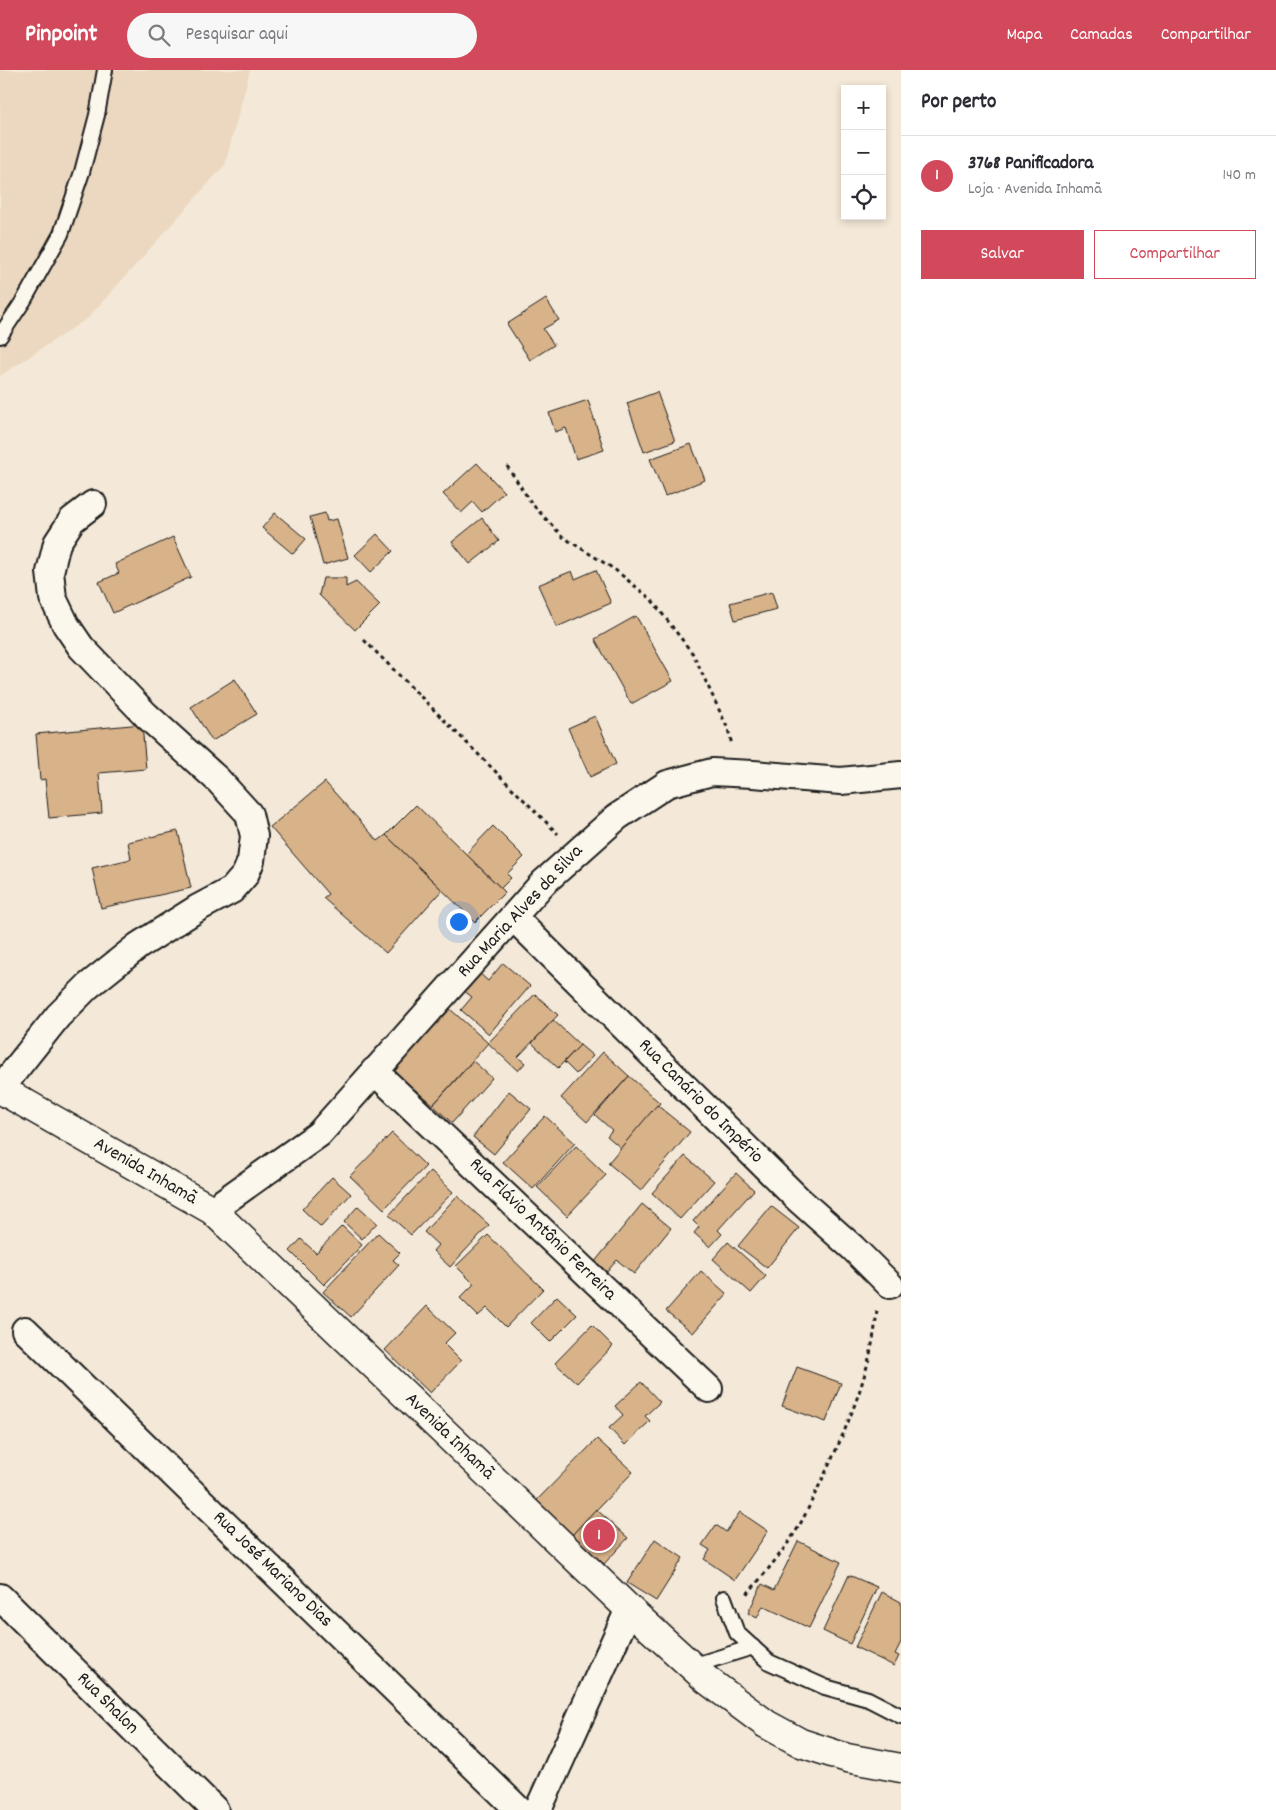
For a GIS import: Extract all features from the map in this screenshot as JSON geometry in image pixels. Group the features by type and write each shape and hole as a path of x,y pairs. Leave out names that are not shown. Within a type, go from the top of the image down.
{"street":[{"path":"0,1089 58,1016 88,986 138,946 198,908 232,890 245,875 251,861 254,836 249,814 218,780 146,715 81,647 66,625 53,598 50,572 57,543 72,520 93,504"},
{"name":"Rua Maria Alves da Silva","path":"212,1210 319,1134 543,883 617,817 667,784 712,772 841,782 901,775"},
{"name":"Rua Canário do Império","path":"513,916 798,1199 885,1279"},
{"name":"Rua Flávio Antônio Ferreira","path":"374,1071 709,1389"},
{"name":"Avenida Inhamã","path":"0,1089 212,1210 629,1609 707,1680 766,1724 801,1743 847,1758 901,1768"},
{"name":"Rua José Mariano Dias","path":"25,1330 519,1810"},
{"name":"Rua Shalon","path":"0,1597 214,1810"},
{"path":"538,1810 629,1609"}],"lane":[{"path":"0,336 24,300 61,234 82,172 97,114 105,70"},
{"path":"724,1598 737,1633 769,1662 825,1687 868,1700 901,1716"},
{"path":"692,1666 753,1647"}],"path":[{"path":"507,466 532,504 563,537 614,569 651,599 693,654 728,729 738,773"},
{"path":"364,640 577,852"},
{"path":"730,1613 764,1576 796,1533 825,1473 861,1390 885,1279"}],"shaded area":[{"path":"0,70 250,70 225,165 88,318 0,376"}],"building":[{"path":"546,299 559,320 543,329 554,345 530,360 507,324"},
{"path":"657,392 675,441 644,452 627,403"},
{"path":"588,400 604,450 576,459 566,428 555,432 549,413"},
{"path":"691,444 705,480 665,496 650,459"},
{"path":"477,463 504,492 482,512 473,502 461,513 443,494"},
{"path":"275,513 306,539 293,554 262,528"},
{"path":"325,513 327,521 337,519 348,558 323,565 310,517"},
{"path":"482,518 499,541 470,564 452,542"},
{"path":"377,534 393,551 371,572 355,555"},
{"path":"173,537 191,577 113,613 99,582 119,573 115,564"},
{"path":"596,570 611,603 557,627 538,585 572,571 575,579"},
{"path":"323,578 346,578 346,587 356,582 380,605 355,630 319,595"},
{"path":"772,592 777,609 735,620 730,603"},
{"path":"636,616 673,681 631,704 595,639"},
{"path":"235,679 257,714 212,741 191,707"},
{"path":"595,716 616,764 590,777 568,728"},
{"path":"142,724 146,769 99,773 102,813 49,818 45,779 40,780 36,734"},
{"path":"325,782 378,841 386,835 442,890 386,953 323,898 328,894 270,827"},
{"path":"416,805 505,892 475,922 386,835"},
{"path":"493,826 524,857 507,874 511,878 501,888 466,854"},
{"path":"178,831 191,888 101,908 92,868 131,859 128,842"},
{"path":"503,963 530,986 489,1034 461,1010 472,997 463,990 478,972 488,981"},
{"path":"535,994 558,1015 518,1057 525,1063 518,1071 488,1043"},
{"path":"450,1009 488,1043 433,1105 393,1071"},
{"path":"553,1020 580,1045 558,1068 532,1043"},
{"path":"580,1045 593,1056 576,1074 564,1062"},
{"path":"603,1052 629,1076 587,1122 561,1098"},
{"path":"473,1061 492,1078 452,1123 433,1105"},
{"path":"629,1076 660,1103 621,1148 607,1136 612,1130 595,1115"},
{"path":"509,1091 531,1109 494,1154 473,1137"},
{"path":"657,1105 690,1132 641,1191 608,1163"},
{"path":"545,1116 575,1143 533,1189 503,1162"},
{"path":"392,1133 426,1166 384,1209 350,1176"},
{"path":"576,1146 606,1175 567,1216 537,1187"},
{"path":"685,1156 714,1181 680,1219 652,1193"},
{"path":"431,1171 453,1192 411,1235 389,1215"},
{"path":"736,1173 754,1190 718,1230 722,1234 710,1247 694,1233 699,1227 693,1221"},
{"path":"332,1177 351,1194 321,1227 302,1209"},
{"path":"457,1196 489,1225 450,1267 433,1251 438,1245 424,1232"},
{"path":"642,1204 671,1228 634,1274 617,1260 605,1274 593,1264"},
{"path":"358,1206 377,1223 362,1239 344,1222"},
{"path":"771,1206 799,1228 767,1268 738,1246"},
{"path":"342,1226 362,1245 324,1285 290,1251 301,1239 316,1253"},
{"path":"378,1233 400,1253 393,1260 399,1265 351,1317 323,1292"},
{"path":"488,1235 543,1289 506,1327 487,1308 478,1316 460,1298 474,1284 456,1266"},
{"path":"728,1242 766,1276 751,1293 713,1259"},
{"path":"701,1271 727,1294 693,1333 666,1311"},
{"path":"557,1296 577,1315 550,1342 531,1323"},
{"path":"427,1306 455,1333 444,1344 461,1361 430,1393 385,1350"},
{"path":"592,1325 613,1346 577,1383 555,1363"},
{"path":"797,1367 841,1383 826,1422 782,1406"},
{"path":"641,1382 660,1402 645,1416 650,1421 625,1445 609,1428 623,1415 615,1406"},
{"path":"597,1439 633,1472 572,1535 536,1501"},
{"path":"596,1509 628,1538 604,1564 572,1535"},
{"path":"740,1512 768,1531 735,1580 704,1559 710,1550 702,1545 716,1525 726,1532"},
{"path":"655,1539 683,1558 656,1601 627,1583"},
{"path":"798,1541 841,1562 809,1628 763,1606 757,1618 748,1613 762,1584 774,1590"},
{"path":"849,1575 877,1587 850,1644 823,1631"},
{"path":"882,1592 901,1602 901,1642 895,1654 899,1656 894,1666 855,1647"}],"place":[{"name":"3768 Panificadora","path":"599,1535"}]}
